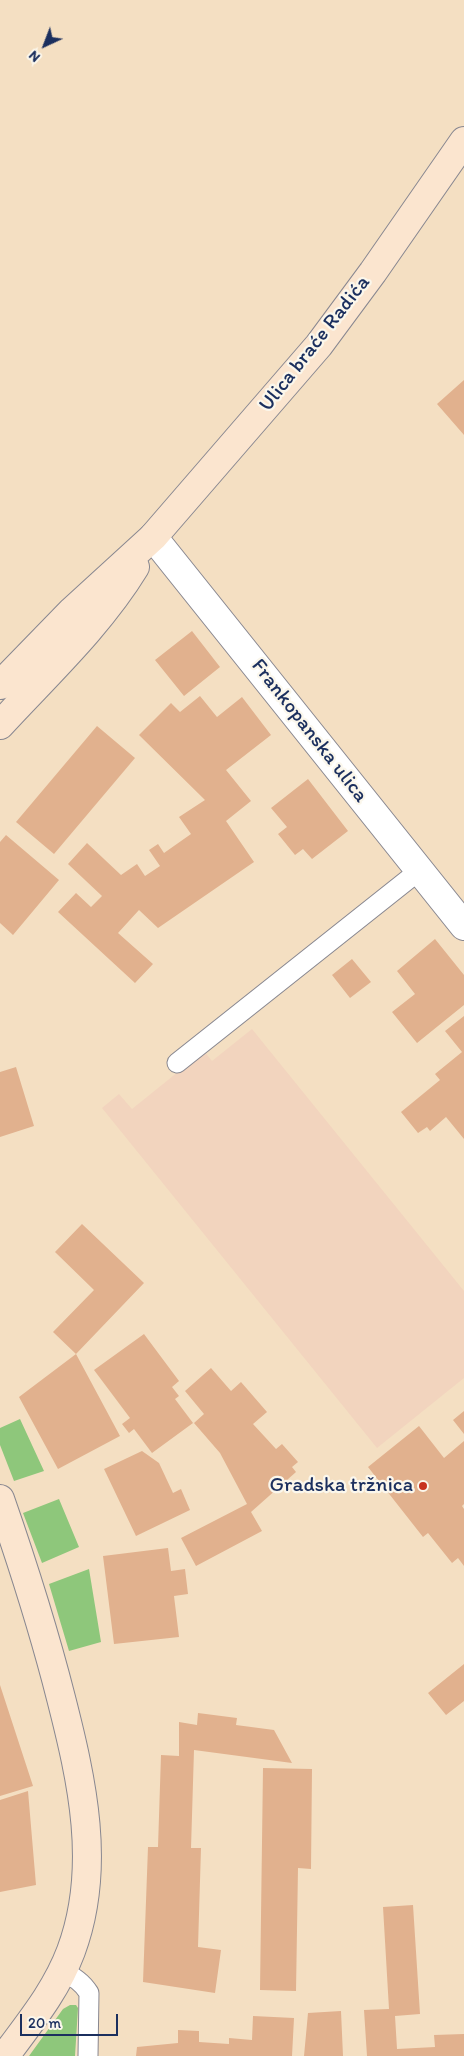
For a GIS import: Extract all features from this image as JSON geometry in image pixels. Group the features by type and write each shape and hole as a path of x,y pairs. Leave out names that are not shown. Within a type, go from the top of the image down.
{"main road":[{"name":"Ulica braće Radića","path":"0,685 72,611 153,536 320,345 464,141"},
{"name":"Ulica braće Radića","path":"0,725 92,626 119,592 153,536"},
{"path":"0,1499 47,1644 79,1770 87,1833 83,1910 72,1950 63,1972 45,2004 5,2056"}],"street":[{"name":"Frankopanska ulica","path":"153,536 464,926"}],"lane":[{"path":"177,1063 420,870"},
{"path":"63,1972 74,1977 89,1992 88,2056"}],"shaded area":[{"path":"252,1029 464,1291 464,1378 377,1448 102,1108 119,1094 132,1109 204,1051 212,1061"}],"green space":[{"path":"20,1419 44,1471 14,1481 0,1445 0,1428"},
{"path":"59,1499 79,1547 42,1563 23,1513"},
{"path":"89,1569 101,1642 69,1651 49,1584"},
{"path":"70,2005 76,2005 78,2008 75,2056 29,2056 63,2009"}],"building":[{"path":"464,380 464,435 437,404"},
{"path":"192,631 220,667 184,696 155,660"},
{"path":"200,696 217,717 242,697 271,735 226,770 251,801 226,821 254,862 158,928 139,910 118,933 153,964 135,983 58,912 76,893 91,907 102,896 68,864 87,843 121,875 137,864 145,876 160,866 149,850 158,844 164,853 191,834 179,817 205,800 139,735 171,703 180,712"},
{"path":"97,726 135,758 54,854 16,822"},
{"path":"308,779 348,831 312,859 303,849 295,855 278,834 287,827 271,808"},
{"path":"6,835 59,880 13,935 0,923 0,842"},
{"path":"435,939 464,975 464,1005 417,1043 392,1012 415,994 397,971"},
{"path":"352,959 371,982 350,998 332,975"},
{"path":"464,1016 464,1139 446,1117 430,1131 427,1127 418,1133 401,1112 440,1080 435,1074 462,1052 445,1031"},
{"path":"16,1067 34,1126 0,1137 0,1072"},
{"path":"82,1224 144,1283 76,1354 53,1332 94,1290 55,1252"},
{"path":"144,1334 179,1381 172,1387 179,1396 175,1399 193,1423 152,1453 134,1429 129,1433 122,1424 130,1418 94,1370"},
{"path":"76,1354 120,1436 58,1469 19,1397"},
{"path":"211,1368 231,1391 241,1382 267,1412 253,1424 276,1449 282,1444 298,1462 292,1467 296,1472 251,1512 262,1531 196,1566 181,1538 247,1504 220,1453 194,1423 204,1414 185,1391"},
{"path":"464,1411 464,1434 453,1420"},
{"name":"Gradska tržnica","path":"419,1426 444,1458 464,1441 464,1504 462,1506 464,1509 464,1566 458,1558 452,1563 428,1533 423,1537 368,1467"},
{"path":"142,1451 159,1463 173,1493 181,1489 190,1510 136,1536 104,1469"},
{"path":"168,1548 171,1571 185,1569 188,1594 174,1596 179,1637 114,1644 103,1556"},
{"path":"464,1664 464,1701 446,1715 428,1693"},
{"path":"0,1685 33,1786 0,1796"},
{"path":"198,1713 237,1718 236,1725 274,1730 292,1763 194,1750 191,1848 201,1848 198,1947 221,1950 215,1993 143,1982 148,1847 158,1847 161,1755 179,1756 179,1722 197,1725"},
{"path":"263,1768 312,1769 311,1869 298,1868 296,1991 260,1990"},
{"path":"28,1791 36,1885 0,1892 0,1800"},
{"path":"413,1905 420,2014 395,2016 397,2049 435,2047 434,2035 464,2034 464,2056 367,2056 364,2010 389,2009 383,1907"},
{"path":"341,2011 343,2056 304,2056 308,2013"},
{"path":"253,2016 294,2018 292,2056 136,2056 137,2047 178,2043 178,2030 199,2031 199,2042 229,2044 229,2038 252,2040"}],"place":[{"name":"Gradska tržnica","path":"423,1486"}]}
